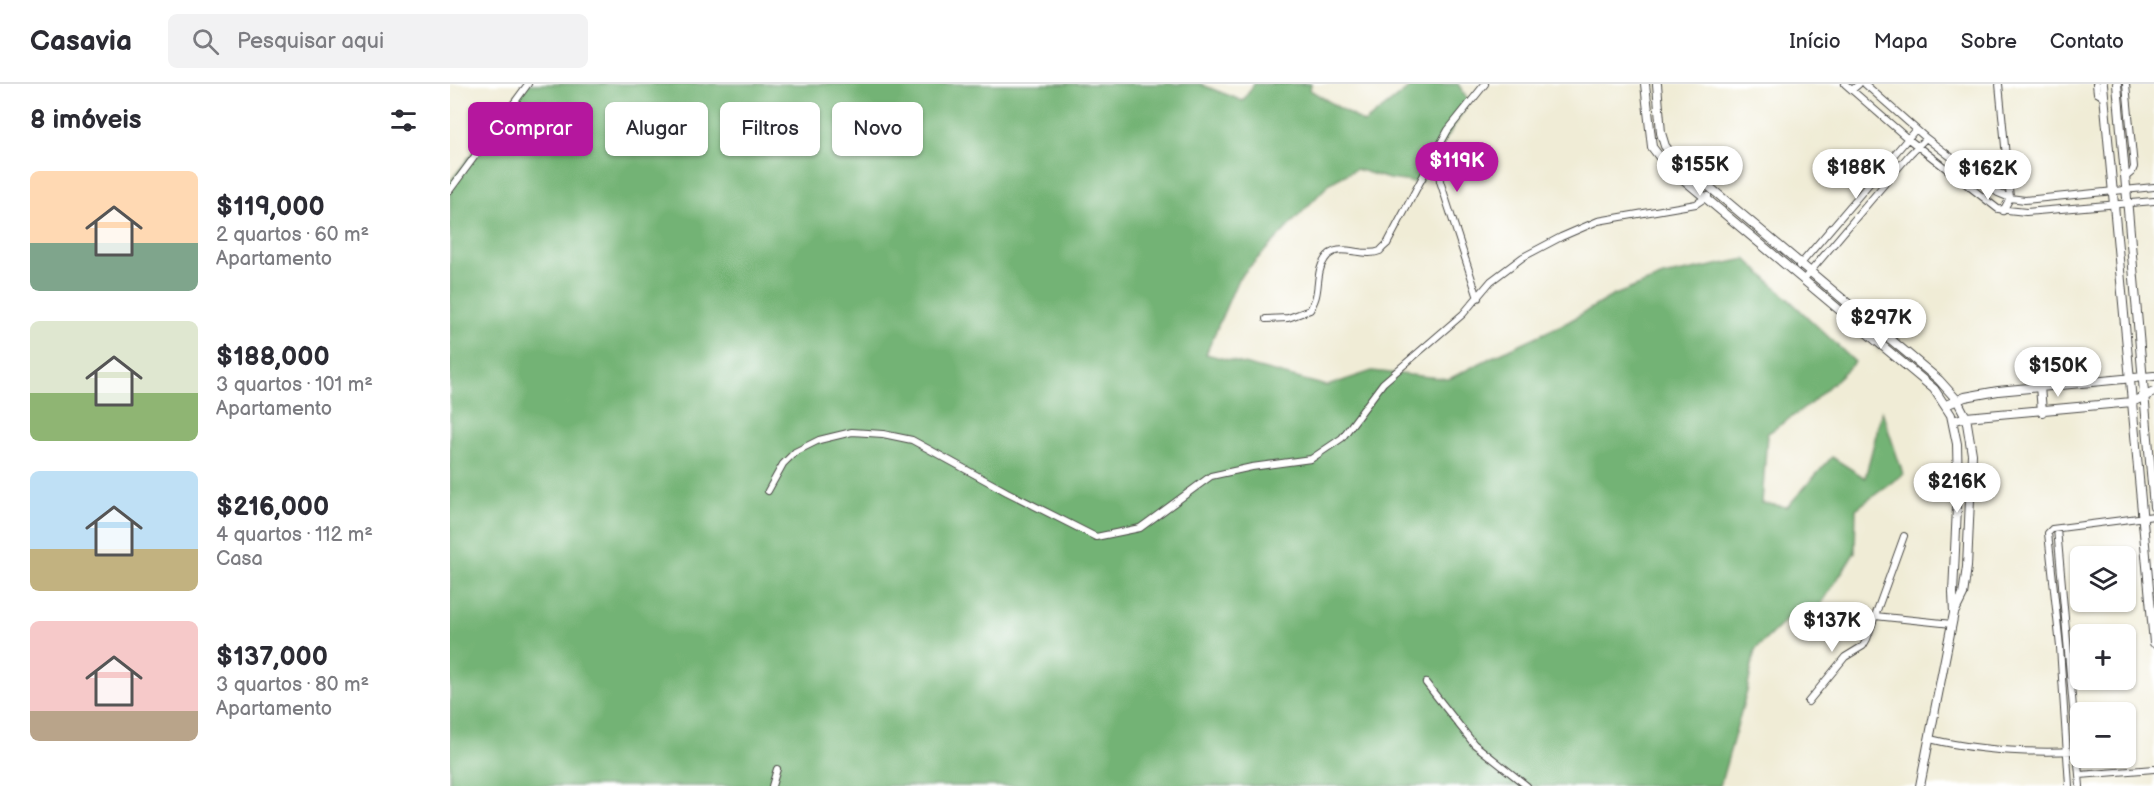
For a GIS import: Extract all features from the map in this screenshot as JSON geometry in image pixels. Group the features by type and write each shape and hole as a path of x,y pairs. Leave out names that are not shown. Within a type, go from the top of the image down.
{"main road":[{"path":"1645,84 1653,147 1665,164 1795,272 1939,380 1957,400 1966,417 1972,454 1969,534 1963,595 1954,614 1920,786"},
{"path":"1656,84 1661,133 1665,147 1713,191 1810,271 1858,320 1934,389 1946,405 1953,421 1957,444 1954,614"},
{"path":"2103,84 2142,517 2151,575 2154,643"},
{"path":"2117,84 2154,507"},
{"path":"1658,156 1665,147"},
{"path":"1742,228 1749,221"},
{"path":"2121,292 2136,291"},
{"path":"1910,369 1916,361"},
{"path":"1946,405 1957,400 1990,393 2154,375"},
{"path":"2040,386 2042,412"},
{"path":"1953,421 1966,417 2042,412 2132,402 2154,392"},
{"path":"1958,486 1971,486"},
{"path":"1956,534 1969,534"}],"street":[{"path":"450,190 528,84"},
{"path":"1266,319 1288,318 1310,310 1316,297 1317,281 1324,259 1332,252 1380,251 1387,244 1448,130 1485,84"},
{"path":"1845,84 1918,147 1989,203 2003,210 2026,212 2154,201"},
{"path":"1852,90 1859,84"},
{"path":"1865,84 1926,138 1998,193 2010,198 2034,200 2154,187"},
{"path":"1999,84 2010,198 2003,210"},
{"path":"2096,84 2097,93 2104,101 2119,103"},
{"path":"2126,84 2134,167 2126,177"},
{"path":"1795,272 1916,129"},
{"path":"1804,279 1926,138"},
{"path":"1437,150 1440,181 1478,298"},
{"path":"768,491 783,464 795,452 819,440 852,432 883,434 912,440 1096,537 1140,528 1211,476 1252,467 1311,459 1342,438 1383,383 1478,298 1491,281 1511,265 1561,237 1598,222 1696,204 1706,199 1713,191"},
{"path":"1856,200 1866,207"},
{"path":"2069,786 2060,647 2048,536 2052,529 2154,516"},
{"path":"2057,529 2073,702"},
{"path":"1808,702 1845,657 1863,646 1904,536"},
{"path":"1875,616 1952,624"},
{"path":"1426,683 1474,744 1527,786"},
{"path":"1930,739 1956,745 1994,749 2070,752"},
{"path":"2079,768 2080,786"},
{"path":"772,786 777,769"},
{"path":"2080,775 2154,769"}],"green space":[{"path":"525,84 1200,84 1243,101 1254,84 1311,84 1310,90 1364,123 1414,84 1458,84 1469,101 1420,183 1389,179 1356,169 1330,183 1238,279 1206,354 1327,386 1372,371 1449,379 1568,322 1612,296 1663,276 1746,259 1855,362 1809,405 1767,434 1762,503 1787,507 1832,457 1865,478 1882,411 1903,474 1856,509 1855,552 1807,626 1793,613 1755,650 1747,691 1720,786 450,786 450,182 470,156 593,156 593,102 511,102"}]}
